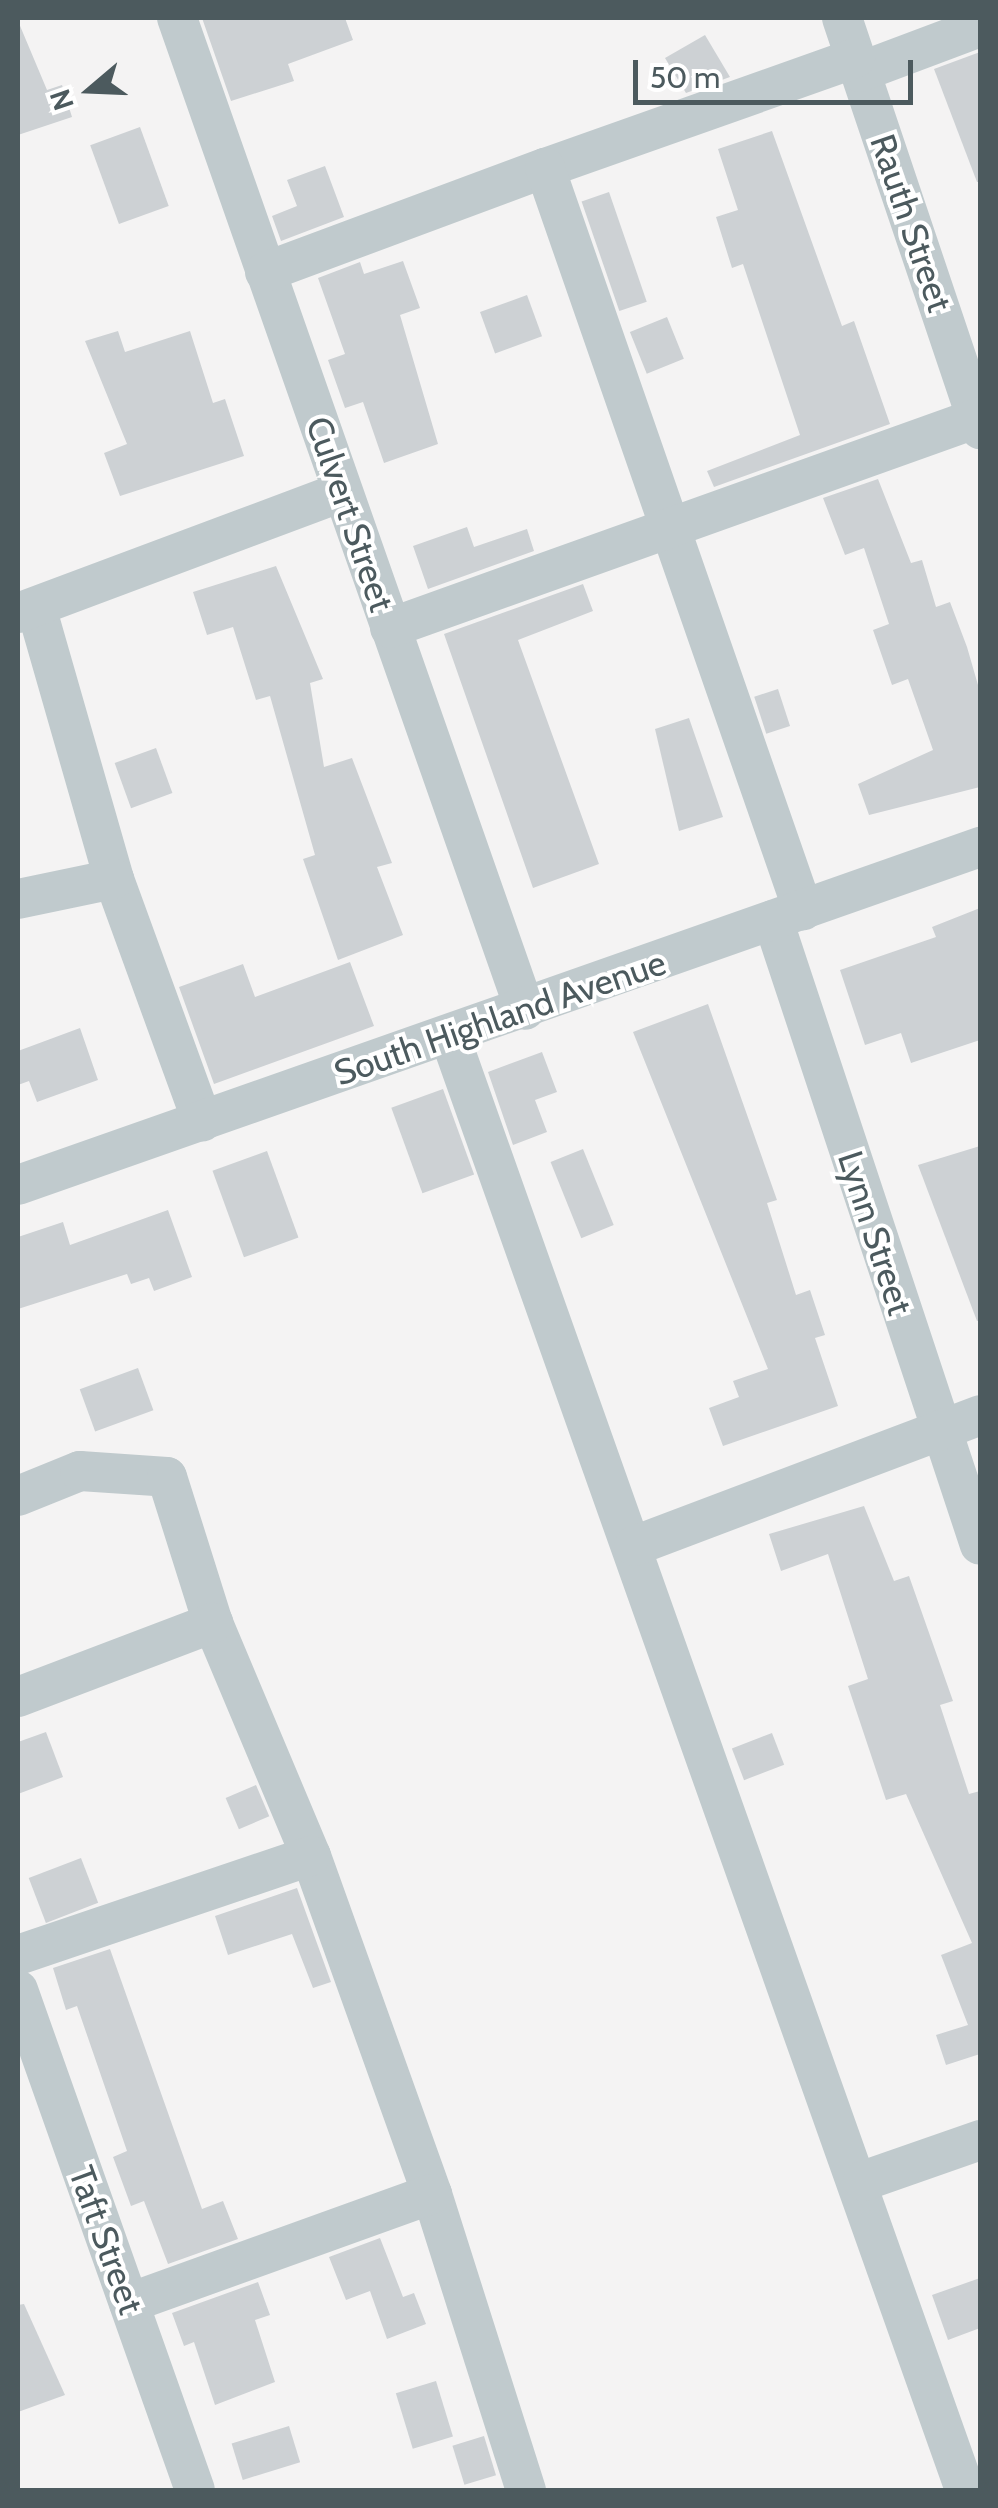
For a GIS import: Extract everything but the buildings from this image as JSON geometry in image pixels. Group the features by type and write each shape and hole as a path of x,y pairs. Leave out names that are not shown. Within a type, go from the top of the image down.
{"street":[{"name":"Culvert Street","path":"176,18 525,1010"},
{"name":"Rauth Street","path":"842,18 979,422"},
{"path":"265,272 545,168 980,27"},
{"name":"Lynn Street","path":"545,168 668,527 940,1430 980,1545"},
{"path":"390,628 668,527 979,422"},
{"path":"202,1121 114,879 27,610 342,492"},
{"name":"South Highland Avenue","path":"18,1185 450,1037 980,846"},
{"path":"18,899 114,879"},
{"path":"450,1037 863,2181 966,2490"},
{"path":"634,1546 980,1415"},
{"path":"18,1496 80,1471 167,1478 214,1623 311,1856 432,2194 526,2490"},
{"path":"18,1697 214,1623"},
{"path":"18,1955 311,1856"},
{"name":"Taft Street","path":"18,1990 195,2490"},
{"path":"863,2181 980,2140"},
{"path":"128,2304 432,2194"}]}
